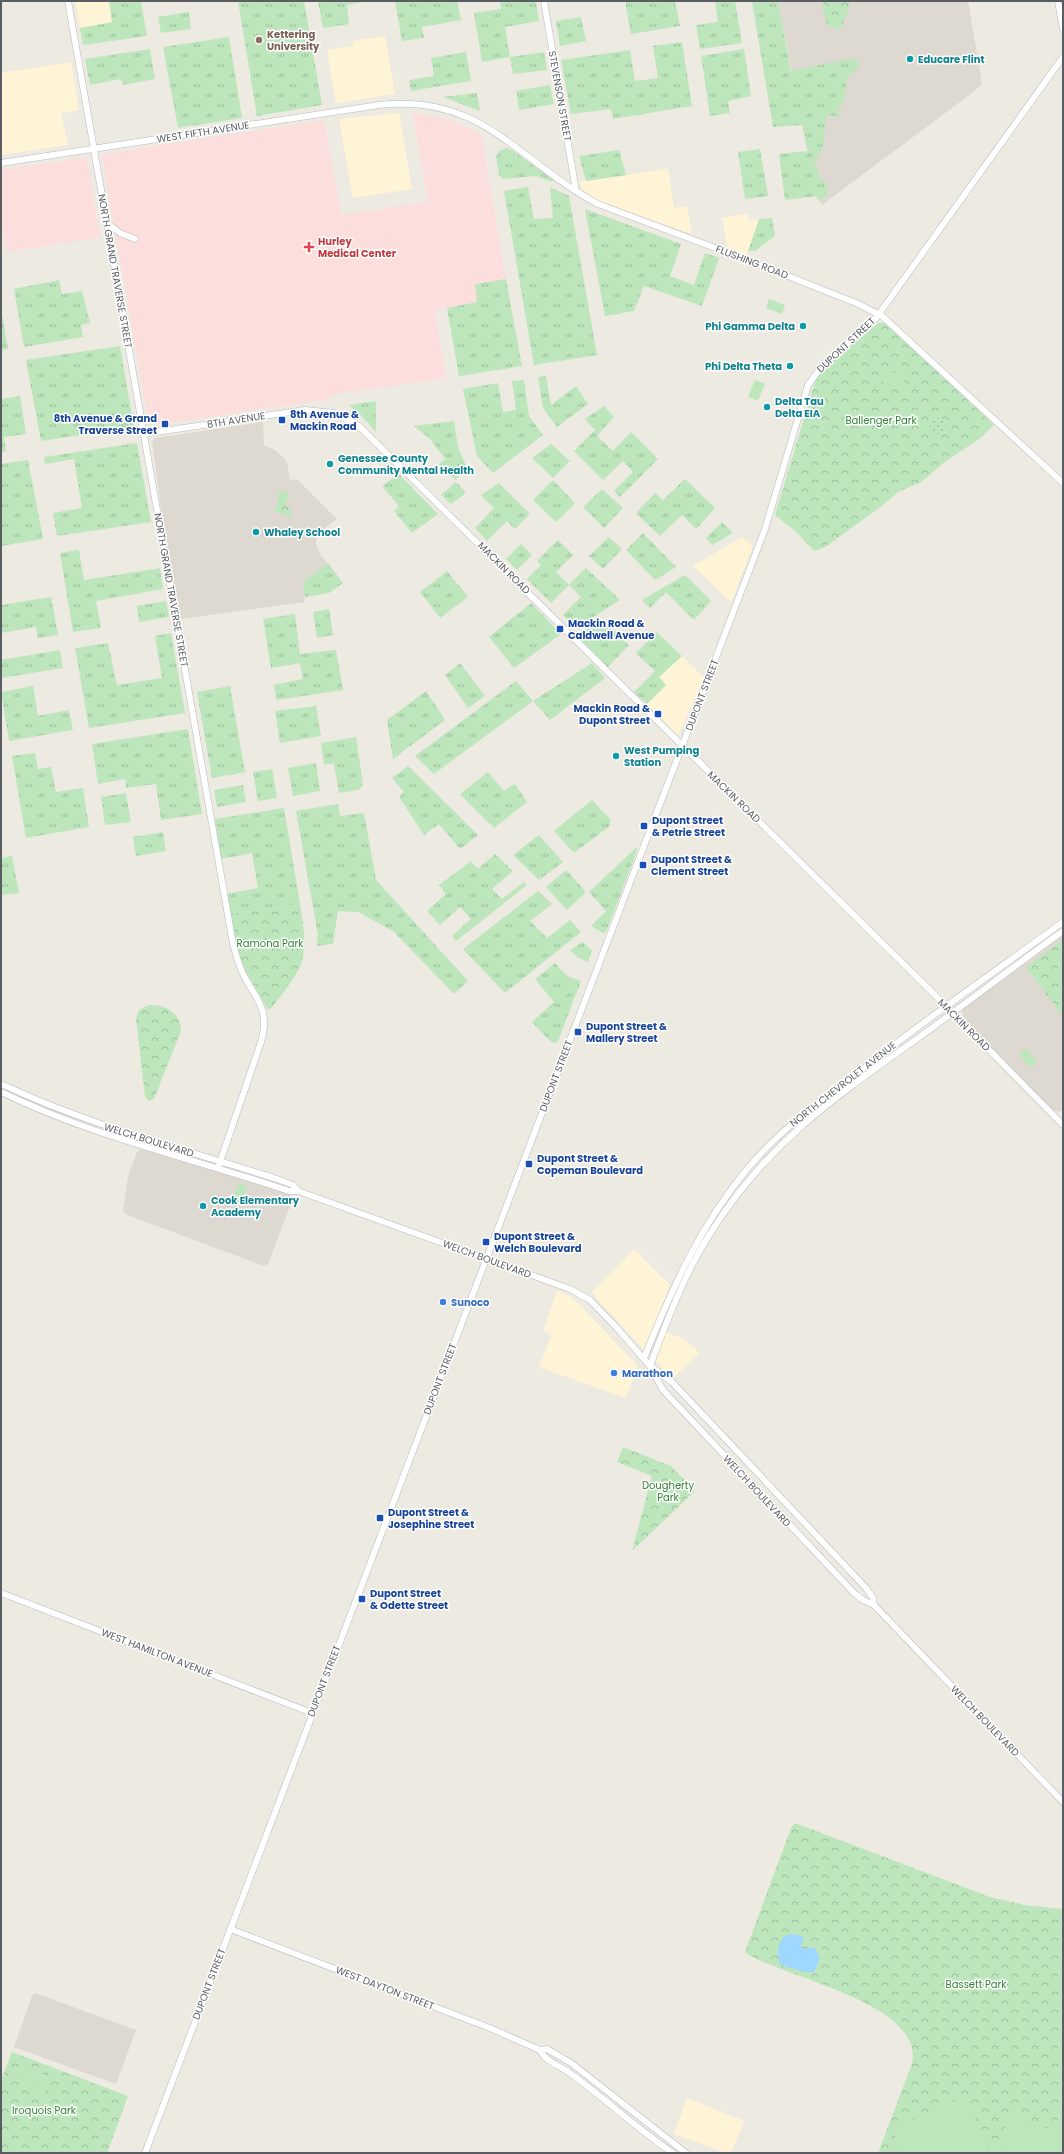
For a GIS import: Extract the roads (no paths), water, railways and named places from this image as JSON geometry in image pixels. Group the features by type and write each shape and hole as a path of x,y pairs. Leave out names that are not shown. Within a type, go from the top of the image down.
{"street":[{"name":"NORTH GRAND TRAVERSE STREET","path":"68,1 233,944 239,966 258,999 265,1018 259,1047 219,1165"},
{"name":"STEVENSON STREET","path":"544,1 576,190"},
{"path":"1058,1 1063,29"},
{"name":"DUPONT STREET","path":"145,2153 766,529 808,385 822,366 865,330 879,314 1063,57"},
{"name":"WEST FIFTH AVENUE","path":"1,163 348,109 405,103"},
{"name":"FLUSHING ROAD","path":"405,103 444,109 483,124 508,140 576,190 602,206 739,257 879,314 902,333 1063,483"},
{"path":"106,222 120,233 135,239"},
{"name":"8TH AVENUE","path":"143,434 290,411 314,410 329,412"},
{"name":"MACKIN ROAD","path":"329,412 353,421 376,441 952,1012 1063,1125"},
{"name":"NORTH CHEVROLET AVENUE","path":"644,1358 670,1295 694,1246 716,1212 748,1168 782,1132 814,1104 1063,922"},
{"name":"NORTH CHEVROLET AVENUE","path":"650,1366 680,1290 716,1224 753,1174 789,1136 820,1109 1063,931"},
{"name":"WELCH BOULEVARD","path":"1,1084 37,1101 103,1126 219,1165 288,1191 298,1191 584,1296 601,1310 644,1358 663,1390 718,1450 855,1594 862,1600 874,1605 1063,1802"},
{"name":"WELCH BOULEVARD","path":"1,1092 44,1111 126,1141 219,1165"},
{"name":"WELCH BOULEVARD","path":"650,1366 669,1379 866,1588 873,1598 874,1605"},
{"name":"WEST HAMILTON AVENUE","path":"1,1593 312,1713"},
{"name":"WEST DAYTON STREET","path":"230,1929 495,2030 540,2050 549,2050 576,2066 686,2153"},
{"name":"WEST DAYTON STREET","path":"540,2050 544,2056 574,2076 640,2129 673,2153"}],"water":[{"path":"793,1934 804,1937 801,1944 803,1948 815,1948 820,1958 814,1972 803,1971 781,1965 778,1954 780,1942 785,1936"}],"place":[{"name":"Kettering University","path":"259,40"},
{"name":"Educare Flint","path":"910,59"},
{"name":"Hurley Medical Center","path":"309,247"},
{"name":"Phi Gamma Delta","path":"803,326"},
{"name":"Phi Delta Theta","path":"790,366"},
{"name":"Delta Tau Delta EIA","path":"767,407"},
{"name":"8th Avenue & Mackin Road","path":"282,420"},
{"name":"8th Avenue & Grand Traverse Street","path":"165,424"},
{"name":"Genessee County Community Mental Health","path":"330,464"},
{"name":"Whaley School","path":"256,532"},
{"name":"Mackin Road & Caldwell Avenue","path":"560,629"},
{"name":"Mackin Road & Dupont Street","path":"658,714"},
{"name":"West Pumping Station","path":"616,756"},
{"name":"Dupont Street & Petrie Street","path":"644,826"},
{"name":"Dupont Street & Clement Street","path":"643,865"},
{"name":"Dupont Street & Mallery Street","path":"578,1032"},
{"name":"Dupont Street & Copeman Boulevard","path":"529,1164"},
{"name":"Cook Elementary Academy","path":"203,1206"},
{"name":"Dupont Street & Welch Boulevard","path":"486,1242"},
{"name":"Sunoco","path":"443,1302"},
{"name":"Marathon","path":"614,1373"},
{"name":"Dupont Street & Josephine Street","path":"380,1518"},
{"name":"Dupont Street & Odette Street","path":"362,1599"}],"park label":[{"name":"Ballenger Park","path":"881,420"},
{"name":"Ramona Park","path":"270,943"},
{"name":"Dougherty Park","path":"668,1490"},
{"name":"Bassett Park","path":"976,1984"},
{"name":"Iroquois Park","path":"44,2110"}]}
